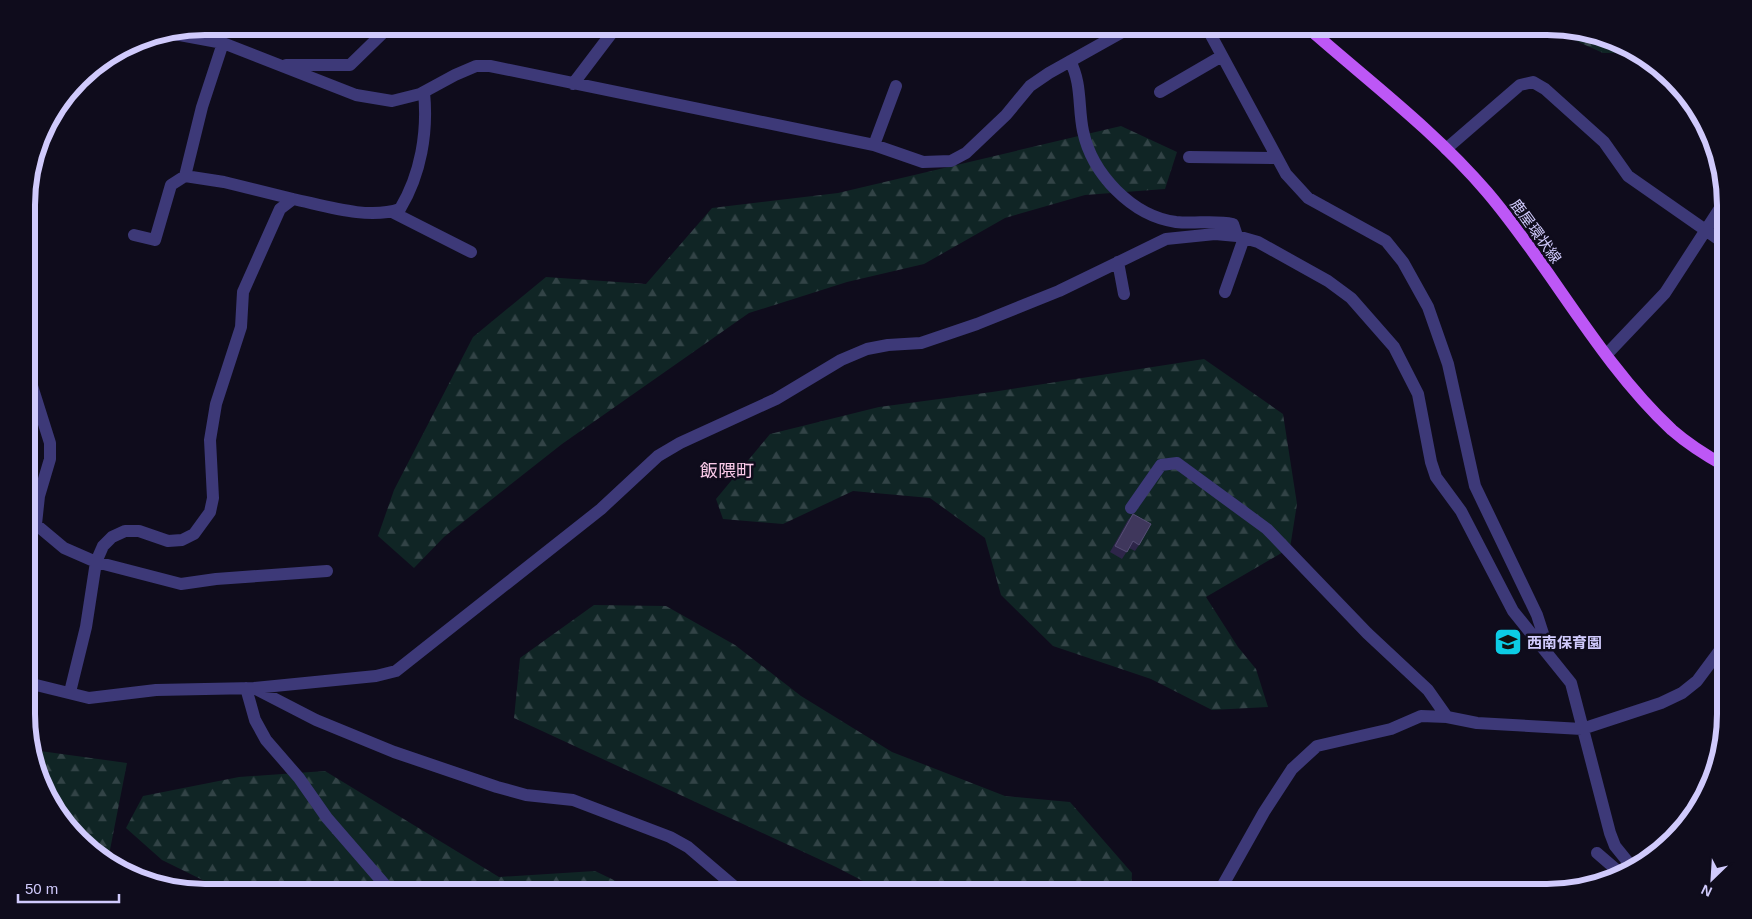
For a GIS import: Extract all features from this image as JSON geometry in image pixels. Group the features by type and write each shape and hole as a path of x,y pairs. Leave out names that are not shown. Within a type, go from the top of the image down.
{"main road":[{"name":"鹿屋環状線","path":"1316,35 1446,149 1492,198 1607,354 1652,408 1674,431 1717,461"}],"street":[{"path":"281,66 350,65 381,35"},
{"path":"573,84 610,35"},
{"path":"185,36 223,43 356,95 392,101 424,92 476,66 490,66 874,145 923,162 952,161 966,153 1006,115 1030,86 1117,35"},
{"path":"1211,35 1286,174 1308,198 1386,241 1404,262 1428,307 1448,364 1475,486 1537,615 1551,659"},
{"path":"185,176 202,107 223,43"},
{"path":"1160,92 1222,56"},
{"path":"1070,61 1077,75 1082,129 1088,151 1098,170 1122,196 1160,217 1176,222 1222,222 1233,224 1240,237 1225,292"},
{"path":"1446,149 1520,85 1533,82 1546,89 1604,142 1628,176 1717,237"},
{"path":"874,145 896,86"},
{"path":"134,235 155,240 171,185 185,176 224,182 340,209 387,213 400,209 407,198 424,148 426,118 424,92"},
{"path":"1189,157 1277,158"},
{"path":"70,692 86,627 96,562 103,546 112,537 125,531 139,530 168,541 182,540 194,534 210,512 213,498 210,440 216,404 241,327 243,292 280,210 293,199"},
{"path":"392,212 471,252"},
{"path":"1607,354 1665,294 1717,214"},
{"path":"35,685 70,692 89,698 156,690 250,688 376,676 396,671 601,509 658,456 680,443 776,399 841,360 867,349 888,345 921,343 977,324 1059,291 1166,239 1215,234 1240,237 1258,242 1328,281 1351,298 1394,346 1418,394 1431,462 1436,477 1460,511 1513,611 1571,683 1615,846 1628,863"},
{"path":"1118,262 1124,294"},
{"path":"35,395 50,443 50,459 35,510"},
{"path":"1131,508 1161,466 1176,463 1267,529 1367,633 1428,690 1447,717"},
{"path":"35,523 64,548 96,562 181,584 216,579 327,571"},
{"path":"1224,884 1264,812 1292,769 1316,746 1391,729 1421,716 1447,717 1478,724 1582,729 1662,703 1682,692 1697,681 1717,654"},
{"path":"250,688 316,720 394,752 526,795 573,800 670,836 688,847 731,884"},
{"path":"250,688 255,720 266,740 300,778 334,825 384,884"},
{"path":"1597,853 1615,869"}],"green space":[{"path":"1565,36 1602,44 1622,53 1603,53"},
{"path":"1121,126 1177,152 1165,189 1085,195 1005,218 924,264 847,282 749,313 562,444 444,537 414,568 378,536 394,490 473,337 546,277 646,284 712,208 838,193"},
{"path":"1204,359 1283,414 1297,504 1290,548 1206,597 1238,647 1256,669 1268,707 1212,710 1151,679 1053,646 1001,595 985,538 930,498 853,491 783,524 723,519 716,499 770,434 879,407 992,392"},
{"path":"594,605 666,606 735,645 801,696 892,752 1005,796 1070,802 1132,873 1131,884 869,884 836,867 514,718 520,658"},
{"path":"39,751 127,763 109,854 93,842 70,818 48,779"},
{"path":"325,771 499,877 595,871 622,884 211,884 162,860 126,828 143,796 239,777"}],"building":[{"path":"1133,514 1151,524 1139,545 1133,541 1127,552 1115,546"}],"place":[{"name":"西南保育園","path":"1508,642"}],"district":[{"name":"飯隈町","path":"727,471"}]}
